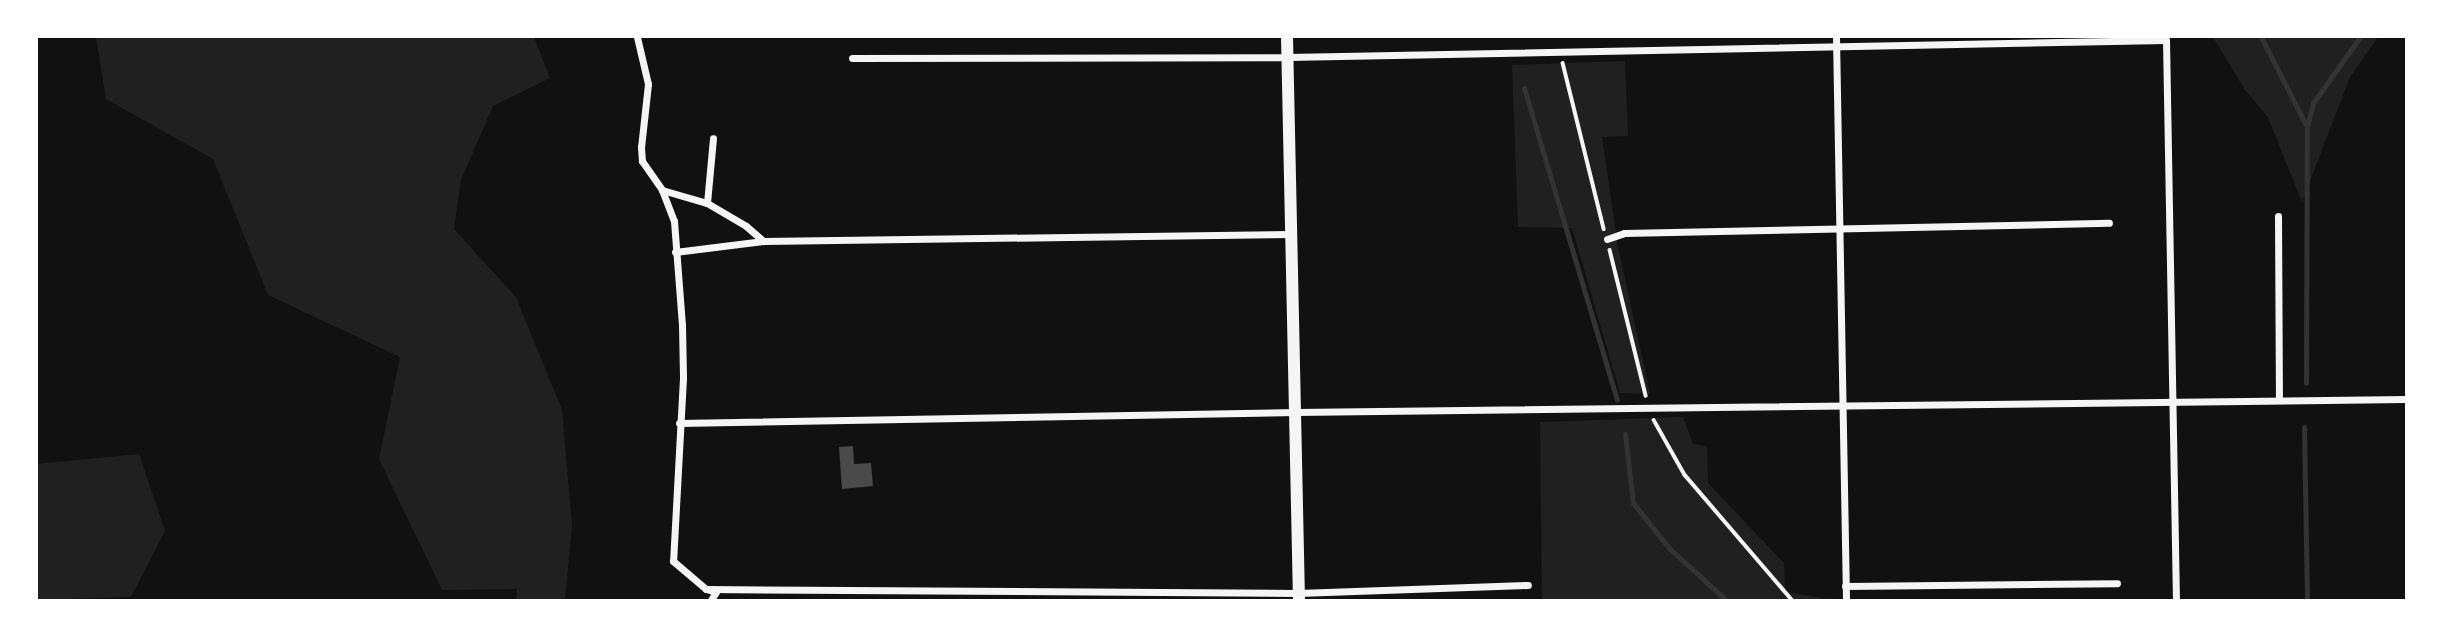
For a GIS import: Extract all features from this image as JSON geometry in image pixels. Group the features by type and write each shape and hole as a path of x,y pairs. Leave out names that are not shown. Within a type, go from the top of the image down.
{"street":[{"path":"636,37 648,84 640,147 642,161 662,190 674,221 683,351 673,561 715,597"},
{"path":"1287,37 1298,596"},
{"path":"1836,37 1846,600"},
{"path":"852,58 1288,57 2166,40 2176,600"},
{"path":"707,203 713,138"},
{"path":"662,190 707,203 746,226 763,242"},
{"path":"2277,216 2279,401"},
{"path":"1607,239 1624,233 2109,223"},
{"path":"675,252 763,242 1290,234"},
{"path":"679,423 1296,412 2406,399"},
{"path":"1845,586 2117,583"},
{"path":"706,589 1298,596 1528,585"}],"path":[{"path":"1650,409 1685,475 1791,600"}],"shaded area":[{"path":"96,37 534,37 550,78 493,106 461,180 454,229 516,297 562,410 572,525 565,600 516,600 517,589 442,590 379,459 400,357 268,295 213,159 106,99"},
{"path":"2213,37 2378,37 2350,77 2302,202 2268,117 2245,90"},
{"path":"1625,61 1628,136 1602,137 1618,246 1650,394 1620,393 1572,228 1518,227 1512,65"},
{"path":"1683,417 1693,444 1707,446 1708,483 1784,563 1785,592 1834,600 1542,600 1540,422"},
{"path":"139,454 165,531 131,597 37,600 37,464"}],"building":[{"path":"853,446 854,464 871,463 873,486 842,489 839,447"}],"waterway":[{"path":"2261,37 2307,127"},
{"path":"2306,383 2307,127 2313,103 2360,37"},
{"path":"1524,88 1617,399"},
{"path":"2304,427 2307,600"},
{"path":"1625,434 1633,503 1669,548 1726,600"}]}
